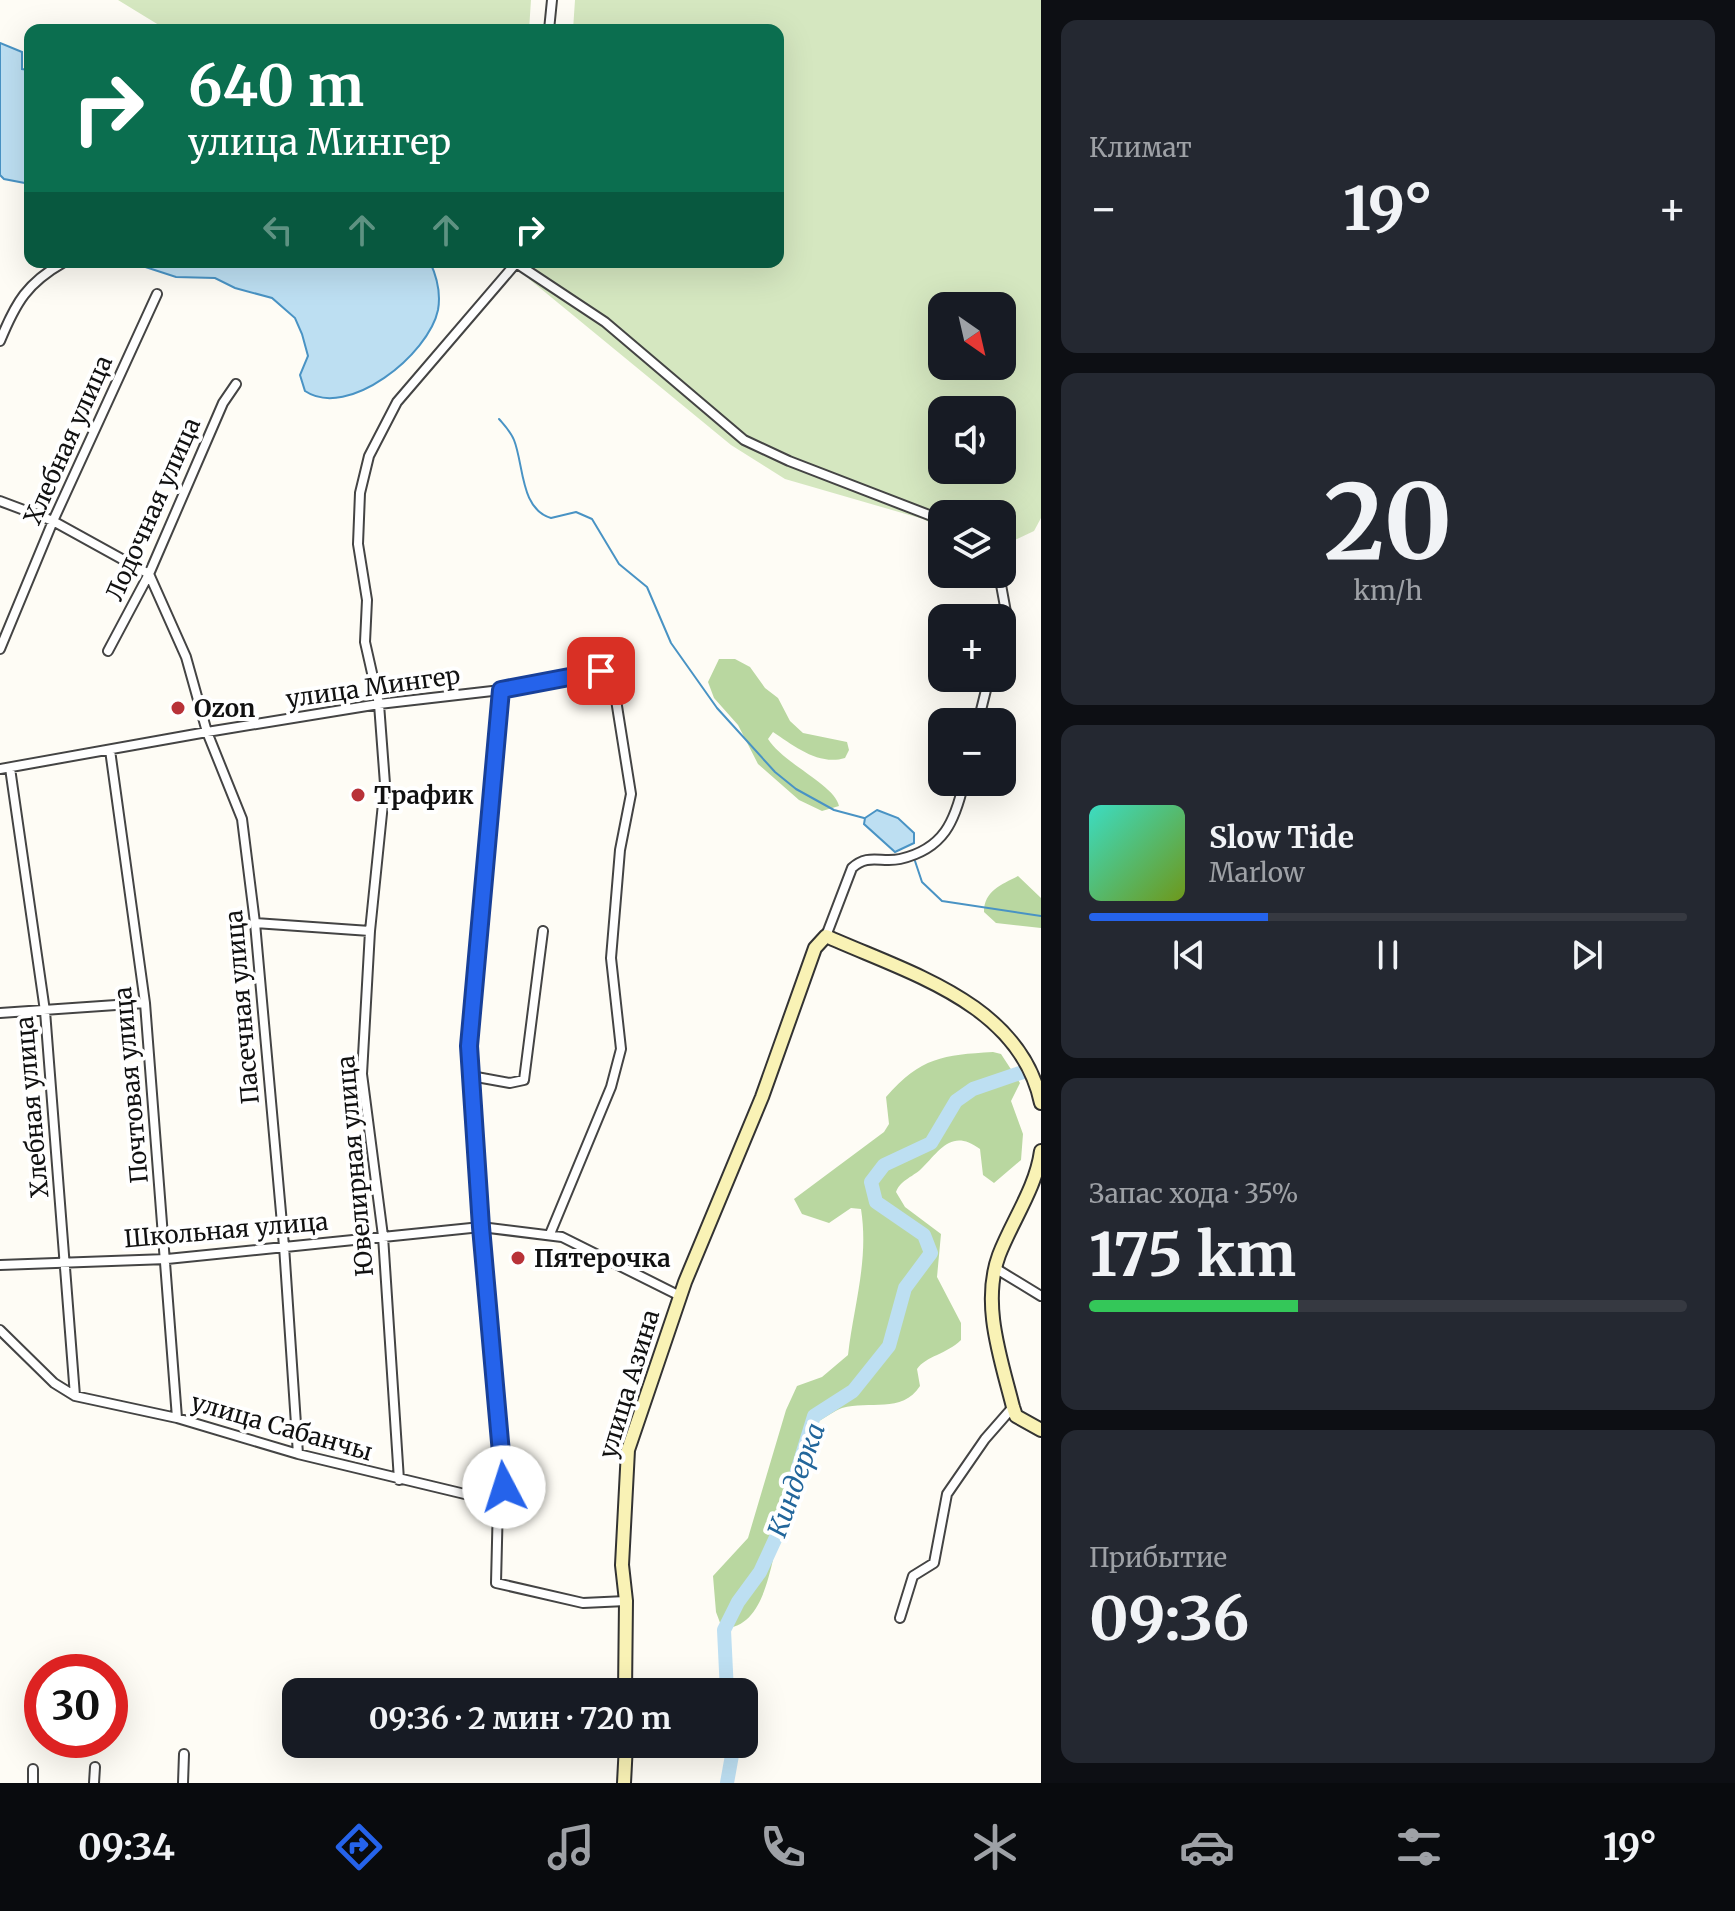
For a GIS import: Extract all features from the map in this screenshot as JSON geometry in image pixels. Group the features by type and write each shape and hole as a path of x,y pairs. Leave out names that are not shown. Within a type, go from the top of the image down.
{"street":[{"path":"550,24 552,0"},
{"path":"0,341 17,300 53,268"},
{"name":"Ювелирная улица","path":"399,1480 383,1236 362,1074 370,931 385,784 379,704 365,642 367,600 358,544 360,493 369,456 397,402 511,268"},
{"path":"525,268 605,322 744,440 789,461 928,515"},
{"name":"Хлебная улица","path":"0,649 53,521 157,294"},
{"name":"Лодочная улица","path":"108,651 149,574 223,403 236,384"},
{"path":"0,501 53,521 149,574"},
{"name":"Пасечная улица","path":"149,574 186,657 207,732 242,819 255,923 284,1246 298,1454"},
{"name":"улица Мингер","path":"0,769 379,704 501,690 601,671 608,673 613,681 631,794 620,850 611,958 621,1049 619,1066 550,1234"},
{"path":"501,690 469,1046 504,1487 498,1502 496,1583 583,1603 626,1601"},
{"name":"Почтовая улица","path":"110,750 145,1003 177,1418"},
{"name":"Хлебная улица","path":"10,768 45,1011 75,1396"},
{"path":"961,796 956,819 945,834 899,859 871,858 861,860 852,868 826,936 967,1001 997,1023 1024,1057 1041,1103"},
{"path":"255,923 370,931"},
{"path":"471,1076 510,1083 524,1080 543,931"},
{"name":"улица Азина","path":"625,1678 626,1601 622,1551 628,1450 680,1296 762,1097 815,948 826,936"},
{"path":"0,1013 145,1003"},
{"path":"1041,1157 995,1268 993,1321 1016,1416 1041,1430"},
{"name":"Школьная улица","path":"0,1265 167,1259 481,1227 550,1234 594,1252 648,1283 680,1296"},
{"path":"995,1268 1041,1296"},
{"name":"улица Сабанчы","path":"0,1330 54,1383 75,1396 177,1418 298,1454 498,1502"},
{"path":"900,1618 913,1576 934,1563 947,1494 985,1439 1013,1407"},
{"path":"183,1783 184,1754"},
{"path":"624,1783 625,1758"},
{"path":"94,1783 95,1767"},
{"path":"33,1769 33,1783"}],"green space":[{"path":"118,0 531,0 529,24 157,24"},
{"path":"575,0 1041,0 1041,518 1034,531 1016,539 1016,500 928,500 928,522 785,479 731,445 529,279 535,268 784,268 784,24 573,24"},
{"path":"719,659 735,659 750,667 765,688 778,698 790,721 803,733 847,742 849,750 845,758 835,760 807,753 773,732 768,739 785,757 828,790 839,806 822,811 799,800 758,764 738,725 714,698 708,682"},
{"path":"1018,876 1041,898 1041,928 996,923 984,912 990,894"},
{"path":"993,1052 1001,1054 1020,1083 1011,1101 1023,1134 1021,1160 994,1183 983,1175 980,1149 970,1143 954,1141 941,1148 896,1192 905,1207 941,1234 937,1277 961,1323 961,1340 917,1369 920,1386 913,1395 895,1403 842,1408 819,1421 809,1469 782,1524 758,1604 749,1617 737,1625 722,1628 716,1612 713,1576 748,1538 786,1410 797,1386 822,1377 848,1355 862,1264 861,1209 851,1208 829,1223 802,1214 794,1199 884,1132 889,1124 886,1097 910,1074 946,1057"}],"water":[{"path":"0,43 22,52 24,183 4,179 0,175"},
{"path":"148,268 433,268 438,285 438,310 419,345 384,378 364,390 343,397 323,398 305,391 300,375 308,356 302,334 295,318 272,298 235,288 215,278 176,277"},
{"path":"877,810 898,818 914,833 914,843 895,852 864,824 865,818"}],"waterway":[{"path":"499,419 514,440 528,496 534,506 551,518 576,512 592,519 619,564 647,587 671,643 717,708 775,772 796,789 834,810 864,818"},
{"path":"915,861 922,882 942,901 1041,916"},
{"name":"Киндерка","path":"726,1678 724,1630 738,1602 760,1572 778,1533 814,1416 853,1391 889,1346 905,1288 931,1253 924,1235 876,1202 871,1182 884,1165 931,1143 956,1101 973,1089 1023,1072"},
{"name":"Киндерка","path":"727,1783 731,1758"}],"place":[{"name":"Ozon","path":"178,708"},
{"name":"Трафик","path":"358,795"},
{"name":"Пятерочка","path":"518,1258"}],"route":[{"path":"504,1487 469,1046 501,690 601,671"}]}
